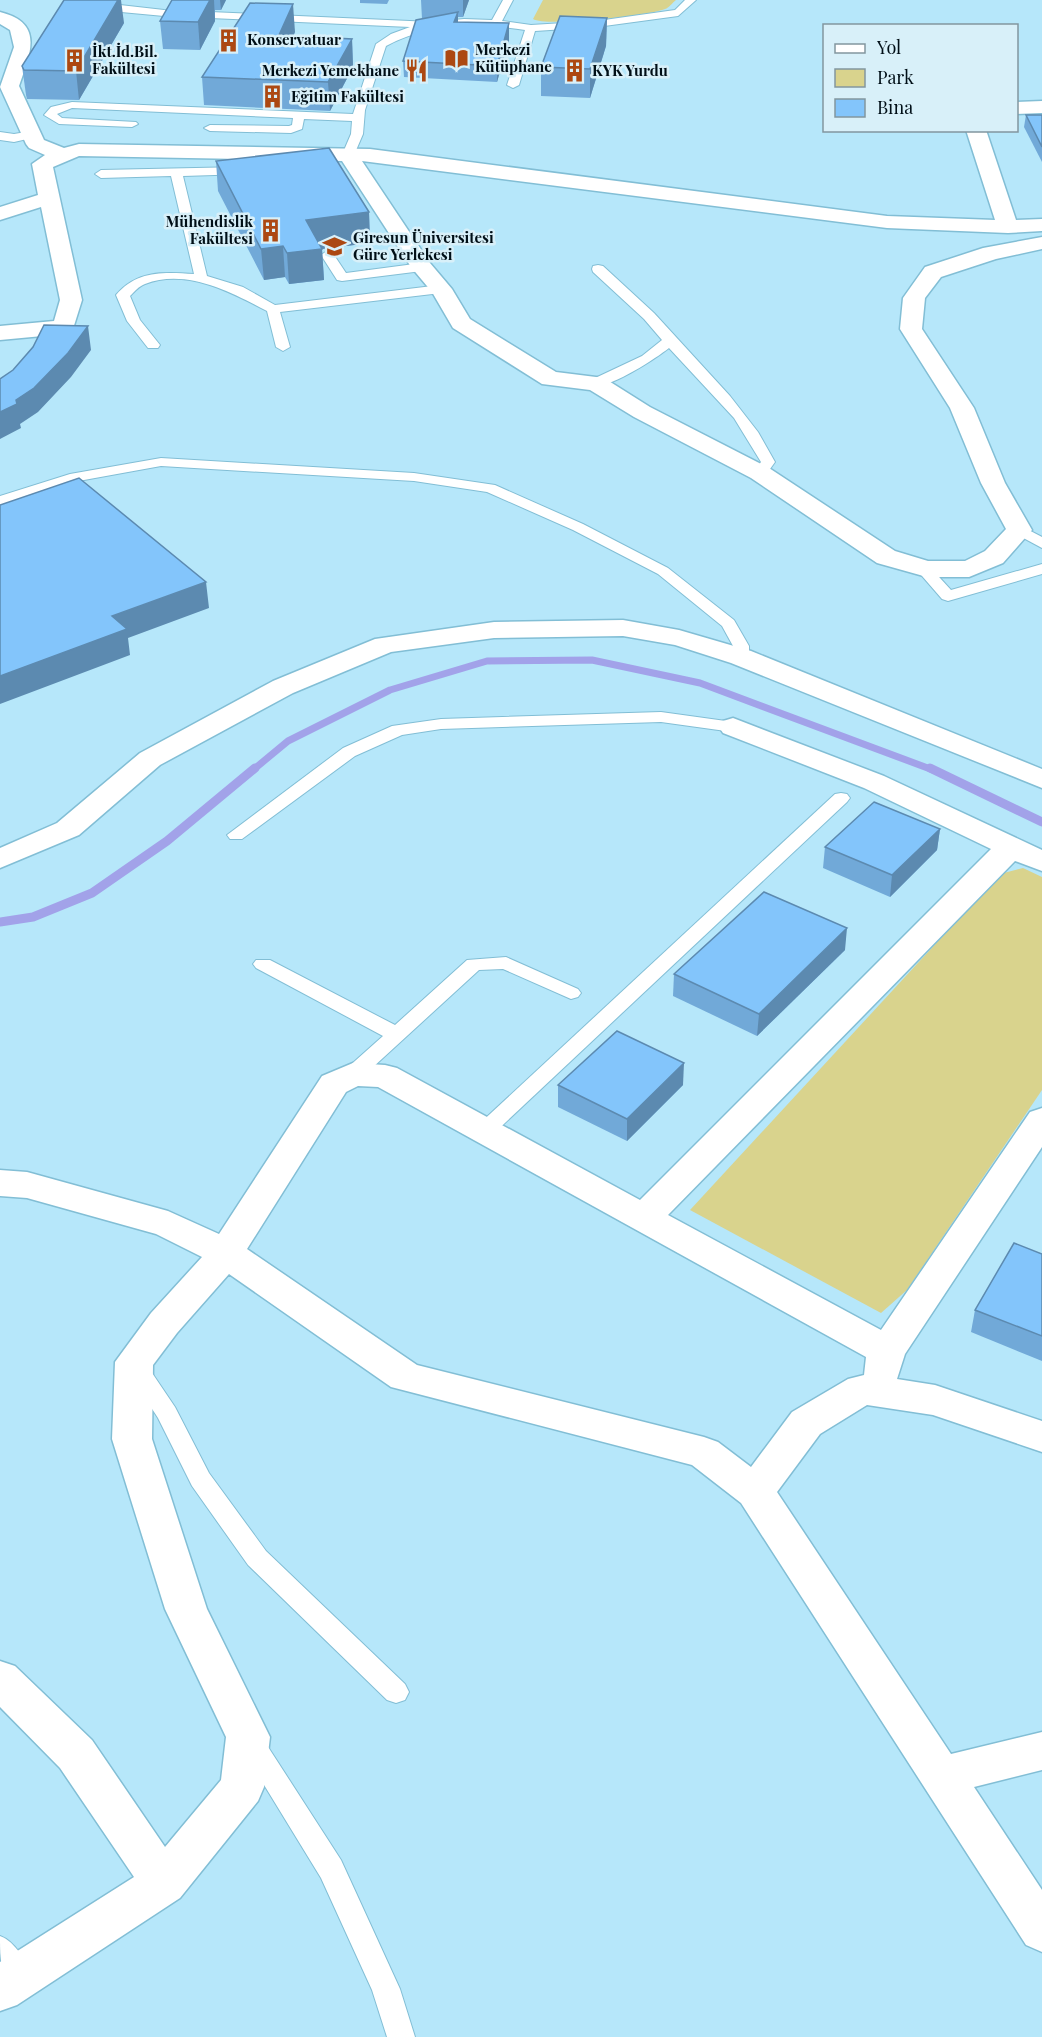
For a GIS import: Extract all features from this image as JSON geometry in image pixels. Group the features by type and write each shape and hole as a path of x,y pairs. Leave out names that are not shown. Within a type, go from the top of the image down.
{"street":[{"path":"0,17 18,27 23,47 9,86 36,144 62,154"},
{"path":"1018,108 1042,106"},
{"path":"977,132 1008,227"},
{"path":"0,333 64,327 71,300 42,164 62,154 79,150 135,149 350,164 370,155 887,222 1008,227 1042,225"},
{"path":"350,164 422,267 441,289 461,323 550,379 596,384 642,412 760,472 886,557 924,569 969,569 994,557 1019,530 993,483 962,408 911,329 914,297 933,272 990,253 1042,243"},
{"path":"0,214 49,198"},
{"path":"0,859 68,829 150,759 283,687 386,645 494,630 623,628 680,638 741,657 1042,779"},
{"path":"733,727 874,782 1042,862"},
{"path":"644,1218 1011,847"},
{"path":"6,1972 164,1883 242,1787 248,1737 186,1609 132,1439 134,1362 164,1323 226,1253 334,1084 353,1074 385,1076 887,1351"},
{"path":"877,1392 887,1351 1042,1120"},
{"path":"0,1183 27,1185 168,1224 226,1253 405,1377 704,1454 755,1492 1042,1930"},
{"path":"755,1492 806,1423 862,1389 935,1400 1042,1437"},
{"path":"0,1678 76,1754 164,1883"},
{"path":"941,1776 1042,1751"}],"lane":[{"path":"81,0 89,6 164,13 434,25"},
{"path":"495,23 508,0"},
{"path":"350,164 357,134 359,110 381,44 405,30 459,20 531,28 597,24 678,13 691,0"},
{"path":"513,85 531,28"},
{"path":"132,124 59,121 50,115 55,109 72,105 359,118"},
{"path":"210,128 291,130 298,127 299,116"},
{"path":"0,136 14,138 32,135"},
{"path":"101,174 255,171"},
{"path":"176,172 201,278"},
{"path":"327,255 342,278 422,267"},
{"path":"598,269 649,316 703,374 763,447 768,462 760,472"},
{"path":"153,345 134,321 123,295 139,281 168,276 201,278 238,290 273,309 441,289"},
{"path":"273,309 283,346"},
{"path":"596,384 647,359 670,340"},
{"path":"0,501 70,478 161,462 414,477 490,488 578,527 663,572 728,623 741,646 741,657"},
{"path":"1019,530 1042,543"},
{"path":"924,569 948,596 1042,569"},
{"path":"236,835 349,752 398,730 441,724 661,717 733,727"},
{"path":"484,1131 841,798"},
{"path":"353,1074 474,964 506,963 572,993"},
{"path":"263,964 396,1034"},
{"path":"134,1362 167,1413 200,1479 257,1558 396,1692"},
{"path":"248,1737 331,1869 386,1989 401,2037"}],"green space":[{"path":"543,0 676,0 666,8 639,15 557,22 533,19"},
{"path":"1023,868 1042,877 1042,1090 907,1290 881,1313 690,1210 1000,874"}],"building":[{"path":"64,0 118,0 76,71 24,70 22,66"},
{"path":"172,0 210,0 198,22 160,21"},
{"path":"250,3 293,4 279,35 352,39 328,82 202,77"},
{"path":"458,12 454,22 509,23 497,66 403,61 416,20"},
{"path":"560,16 607,18 590,69 541,67"},
{"path":"1026,115 1042,115 1042,147"},
{"path":"329,148 369,212 306,220 322,249 287,253 283,246 261,249 216,161"},
{"path":"44,325 88,326 68,353 34,388 16,400 17,404 0,412 0,379 13,370 33,347"},
{"path":"79,478 206,582 112,616 127,629 0,676 0,505"},
{"path":"874,802 940,829 892,875 825,847"},
{"path":"764,892 847,928 759,1014 674,974"},
{"path":"617,1031 684,1063 627,1119 558,1085"},
{"path":"1014,1243 1042,1254 1042,1336 975,1310"}],"waterway":[{"path":"253,770 288,741 390,690 487,661 592,660 700,683 933,770"},
{"path":"0,922 33,917 92,893 167,841 255,768"},
{"path":"930,768 1042,822"}],"place":[{"name":"Konservatuar","path":"229,40"},
{"name":"Merkezi Kütüphane","path":"457,59"},
{"name":"İkt.İd.Bil. Fakültesi","path":"74,61"},
{"name":"Merkezi Yemekhane","path":"417,71"},
{"name":"KYK Yurdu","path":"574,71"},
{"name":"Eğitim Fakültesi","path":"273,97"},
{"name":"Mühendislik Fakültesi","path":"271,231"},
{"name":"Giresun Üniversitesi Güre Yerlekesi","path":"335,247"}]}
